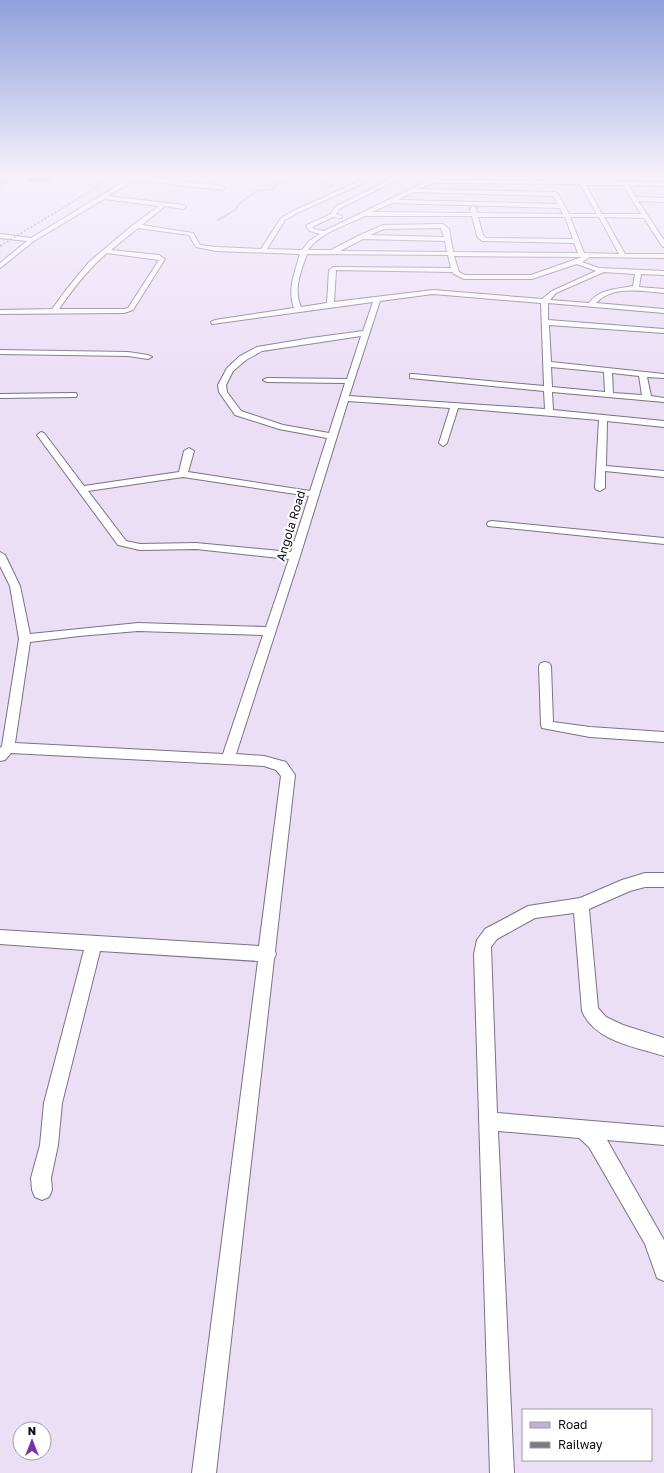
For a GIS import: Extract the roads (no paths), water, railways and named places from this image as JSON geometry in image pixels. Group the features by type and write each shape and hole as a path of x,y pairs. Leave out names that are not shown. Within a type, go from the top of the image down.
{"street":[{"path":"0,266 27,244"},
{"path":"54,312 68,290 91,263 113,244"},
{"path":"197,244 198,246 205,248 304,252 664,256"},
{"path":"264,250 267,244"},
{"path":"298,309 294,299 294,284 304,252 310,244"},
{"path":"332,252 347,244"},
{"path":"449,244 455,270 459,275 464,276 523,278 541,275 577,262 590,255"},
{"path":"577,244 582,255"},
{"path":"617,244 623,255"},
{"path":"0,312 124,311 131,309 162,259 159,257 104,251"},
{"path":"577,262 591,268 604,270 664,273"},
{"path":"330,305 332,270 335,268 433,268 436,281"},
{"path":"216,322 298,309 377,299 436,281 455,270"},
{"path":"549,412 544,301 554,292 604,270"},
{"path":"633,288 637,286 638,272"},
{"path":"436,281 544,301 664,311"},
{"path":"591,305 594,299 600,296 633,288 664,292"},
{"name":"Angola Road","path":"228,760 295,556 349,381 377,299"},
{"path":"544,322 664,331"},
{"path":"332,436 282,427 238,413 223,392 222,385 230,370 243,358 260,349 311,340 365,333"},
{"path":"0,352 128,354 148,357"},
{"path":"547,364 664,376"},
{"path":"608,370 609,395"},
{"path":"643,374 647,399"},
{"path":"413,376 664,400"},
{"path":"266,380 349,381"},
{"path":"0,396 73,395"},
{"path":"344,398 549,412 664,424"},
{"path":"443,443 455,405"},
{"path":"600,488 603,417"},
{"path":"42,435 84,489 97,511 122,543 129,546 140,547 196,546 295,556"},
{"path":"184,474 189,451"},
{"path":"601,468 664,474"},
{"path":"84,489 184,474 314,494"},
{"path":"492,524 664,541"},
{"path":"0,554 15,586 25,639 4,752 264,761 281,766 288,775 268,954 204,1473"},
{"path":"25,639 80,632 138,628 270,631"},
{"path":"545,666 547,725 595,733 664,737"},
{"path":"502,1473 488,1121 482,954 483,945 491,934 533,911 581,905 588,900 598,898 639,881 664,880"},
{"path":"581,905 590,1011 600,1023 620,1033 664,1047"},
{"path":"0,937 268,954"},
{"path":"42,1190 41,1178 49,1145 53,1103 94,943"},
{"path":"488,1121 664,1136"},
{"path":"581,1128 596,1140 628,1194 654,1240 664,1271"}],"railway":[{"path":"0,246 4,244"}]}
